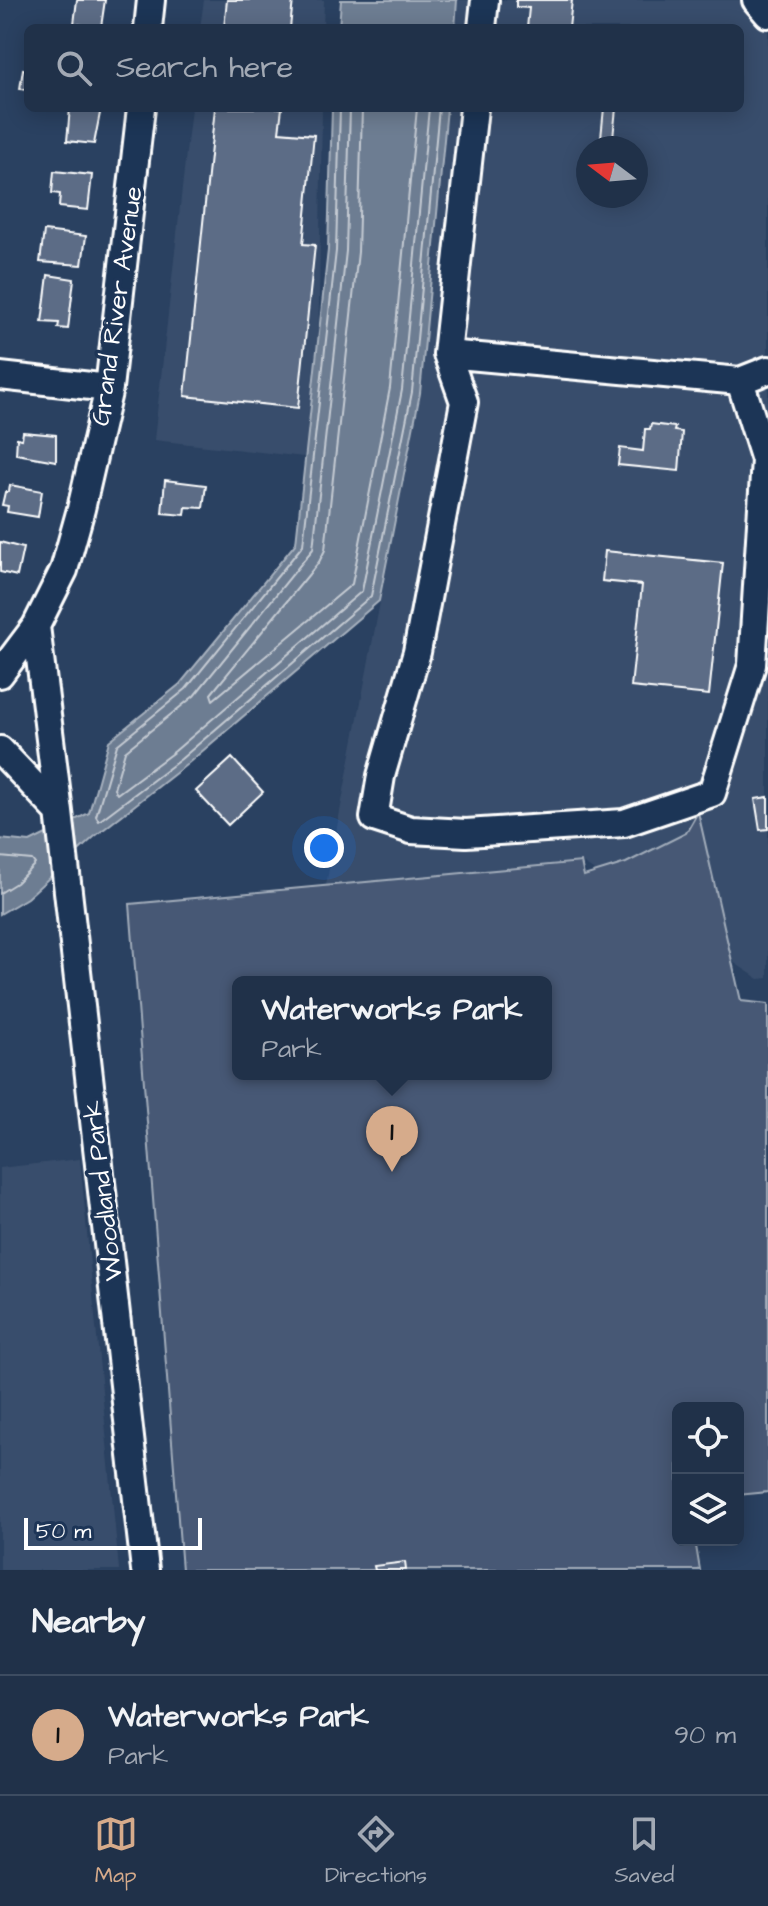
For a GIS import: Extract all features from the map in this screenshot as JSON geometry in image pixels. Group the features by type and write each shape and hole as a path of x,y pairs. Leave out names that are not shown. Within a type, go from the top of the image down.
{"street":[{"path":"148,24 151,0"},
{"path":"482,24 485,0"},
{"path":"756,0 768,14"},
{"name":"Grand River Avenue","path":"0,674 36,626 64,570 109,388 141,112"},
{"path":"474,112 447,354 464,402 417,652 381,776 374,818 411,830 466,833 624,823 712,793 752,665 753,651 765,460 740,381"},
{"path":"447,354 740,381 768,370"},
{"path":"0,376 109,388"},
{"name":"Woodland Park","path":"36,626 145,1570"},
{"path":"0,750 59,812"}],"shaded area":[{"path":"204,0 324,0 323,24 201,24"},
{"path":"457,0 768,0 768,978 759,979 581,862 326,885 420,393 447,112 744,112 744,24 455,24"},
{"path":"191,112 322,112 313,458 154,440"},
{"path":"698,812 741,1001 768,1004 768,1492 744,1494 744,1402 672,1402 672,1546 696,1546 700,1570 182,1570 130,904 581,862 584,876 626,863 686,833"},
{"path":"80,1159 119,1570 0,1570 0,1168"}],"water":[{"path":"341,0 457,0 455,24 339,24"},
{"path":"332,112 447,112 420,393 379,601 186,765 94,837 27,898 0,914 0,839 30,842 89,813 109,741 180,684 296,543 328,250"}],"building":[{"path":"77,0 105,0 101,24 74,24"},
{"path":"227,0 293,0 290,24 224,24"},
{"path":"516,0 572,0 569,24 527,24 529,8 516,7"},
{"path":"23,69 24,90 20,89"},
{"path":"70,112 100,112 94,144 67,141"},
{"path":"215,112 282,112 279,132 314,135 303,244 315,245 298,408 185,396"},
{"path":"604,112 616,112 613,136 601,136"},
{"path":"54,171 92,175 88,210 59,207 60,194 52,193"},
{"path":"44,231 86,236 82,265 40,262"},
{"path":"48,275 74,279 68,329 58,328 59,323 42,322"},
{"path":"651,424 675,427 674,431 682,432 679,471 618,465 620,448 643,451 645,429 650,429"},
{"path":"23,432 56,435 56,461 16,454 17,438 22,439"},
{"path":"165,480 206,485 203,508 186,507 185,515 162,513"},
{"path":"10,485 42,491 38,517 7,512 8,506 2,505"},
{"path":"0,542 23,548 17,576 0,572"},
{"path":"605,551 723,563 709,695 631,687 642,585 602,581"},
{"path":"232,758 263,792 228,825 196,791"},
{"path":"768,797 768,829 760,830 755,799"},
{"path":"405,1562 406,1570 375,1570 374,1566"}],"place":[{"name":"Waterworks Park","path":"392,1172"}]}
